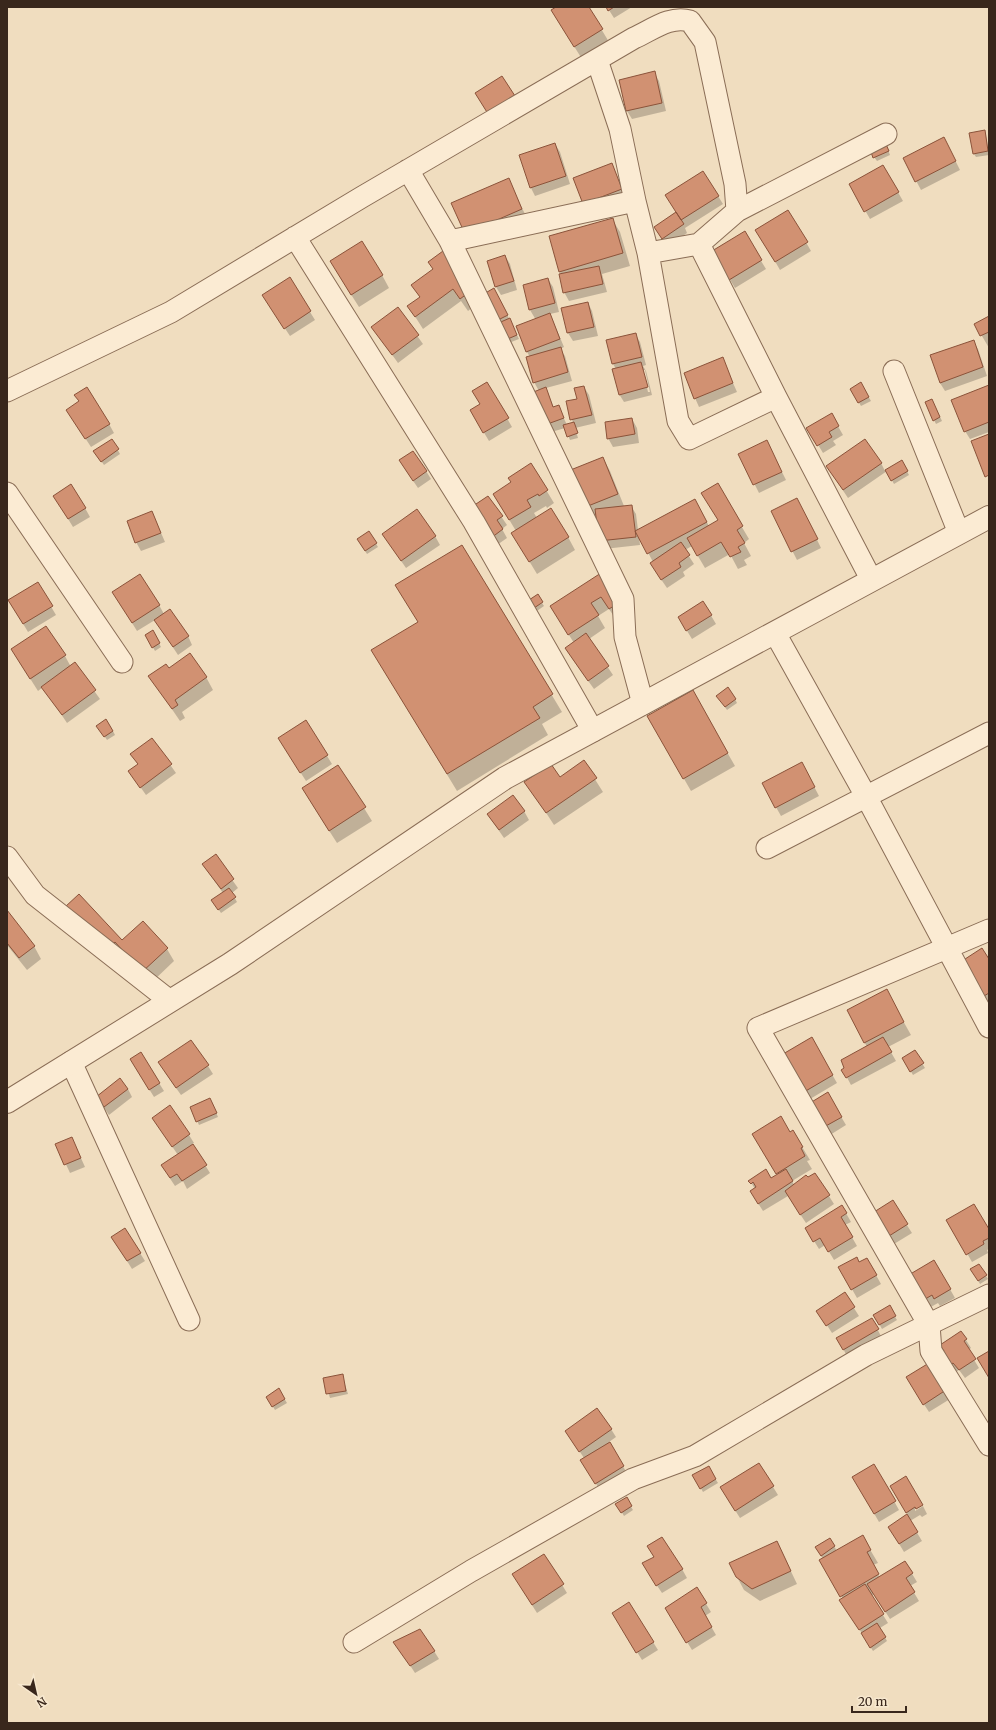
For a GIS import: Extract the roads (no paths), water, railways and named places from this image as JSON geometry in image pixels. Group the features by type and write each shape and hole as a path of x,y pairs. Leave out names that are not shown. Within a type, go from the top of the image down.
{"street":[{"path":"7,391 171,312 408,170 634,38 671,20 682,18 690,21 705,42 736,184 737,211"},
{"path":"597,60 620,129 635,201 648,253 678,421 689,439 776,397"},
{"path":"648,253 699,244 737,211 886,134"},
{"path":"408,170 450,241 623,599 625,637 643,704"},
{"path":"450,241 635,201"},
{"path":"295,237 474,522 593,731"},
{"path":"699,244 776,397 871,579"},
{"path":"894,371 959,533"},
{"path":"7,493 122,662"},
{"path":"7,1102 230,964 505,778 775,633 871,579 989,517"},
{"path":"775,633 867,798 989,1027"},
{"path":"767,848 867,798 989,733"},
{"path":"7,856 35,895 170,1001"},
{"path":"987,1439 931,1351 929,1325 758,1028 989,930"},
{"path":"71,1062 189,1320"},
{"path":"354,1642 471,1572 633,1479 695,1456 866,1355 989,1295"}]}
